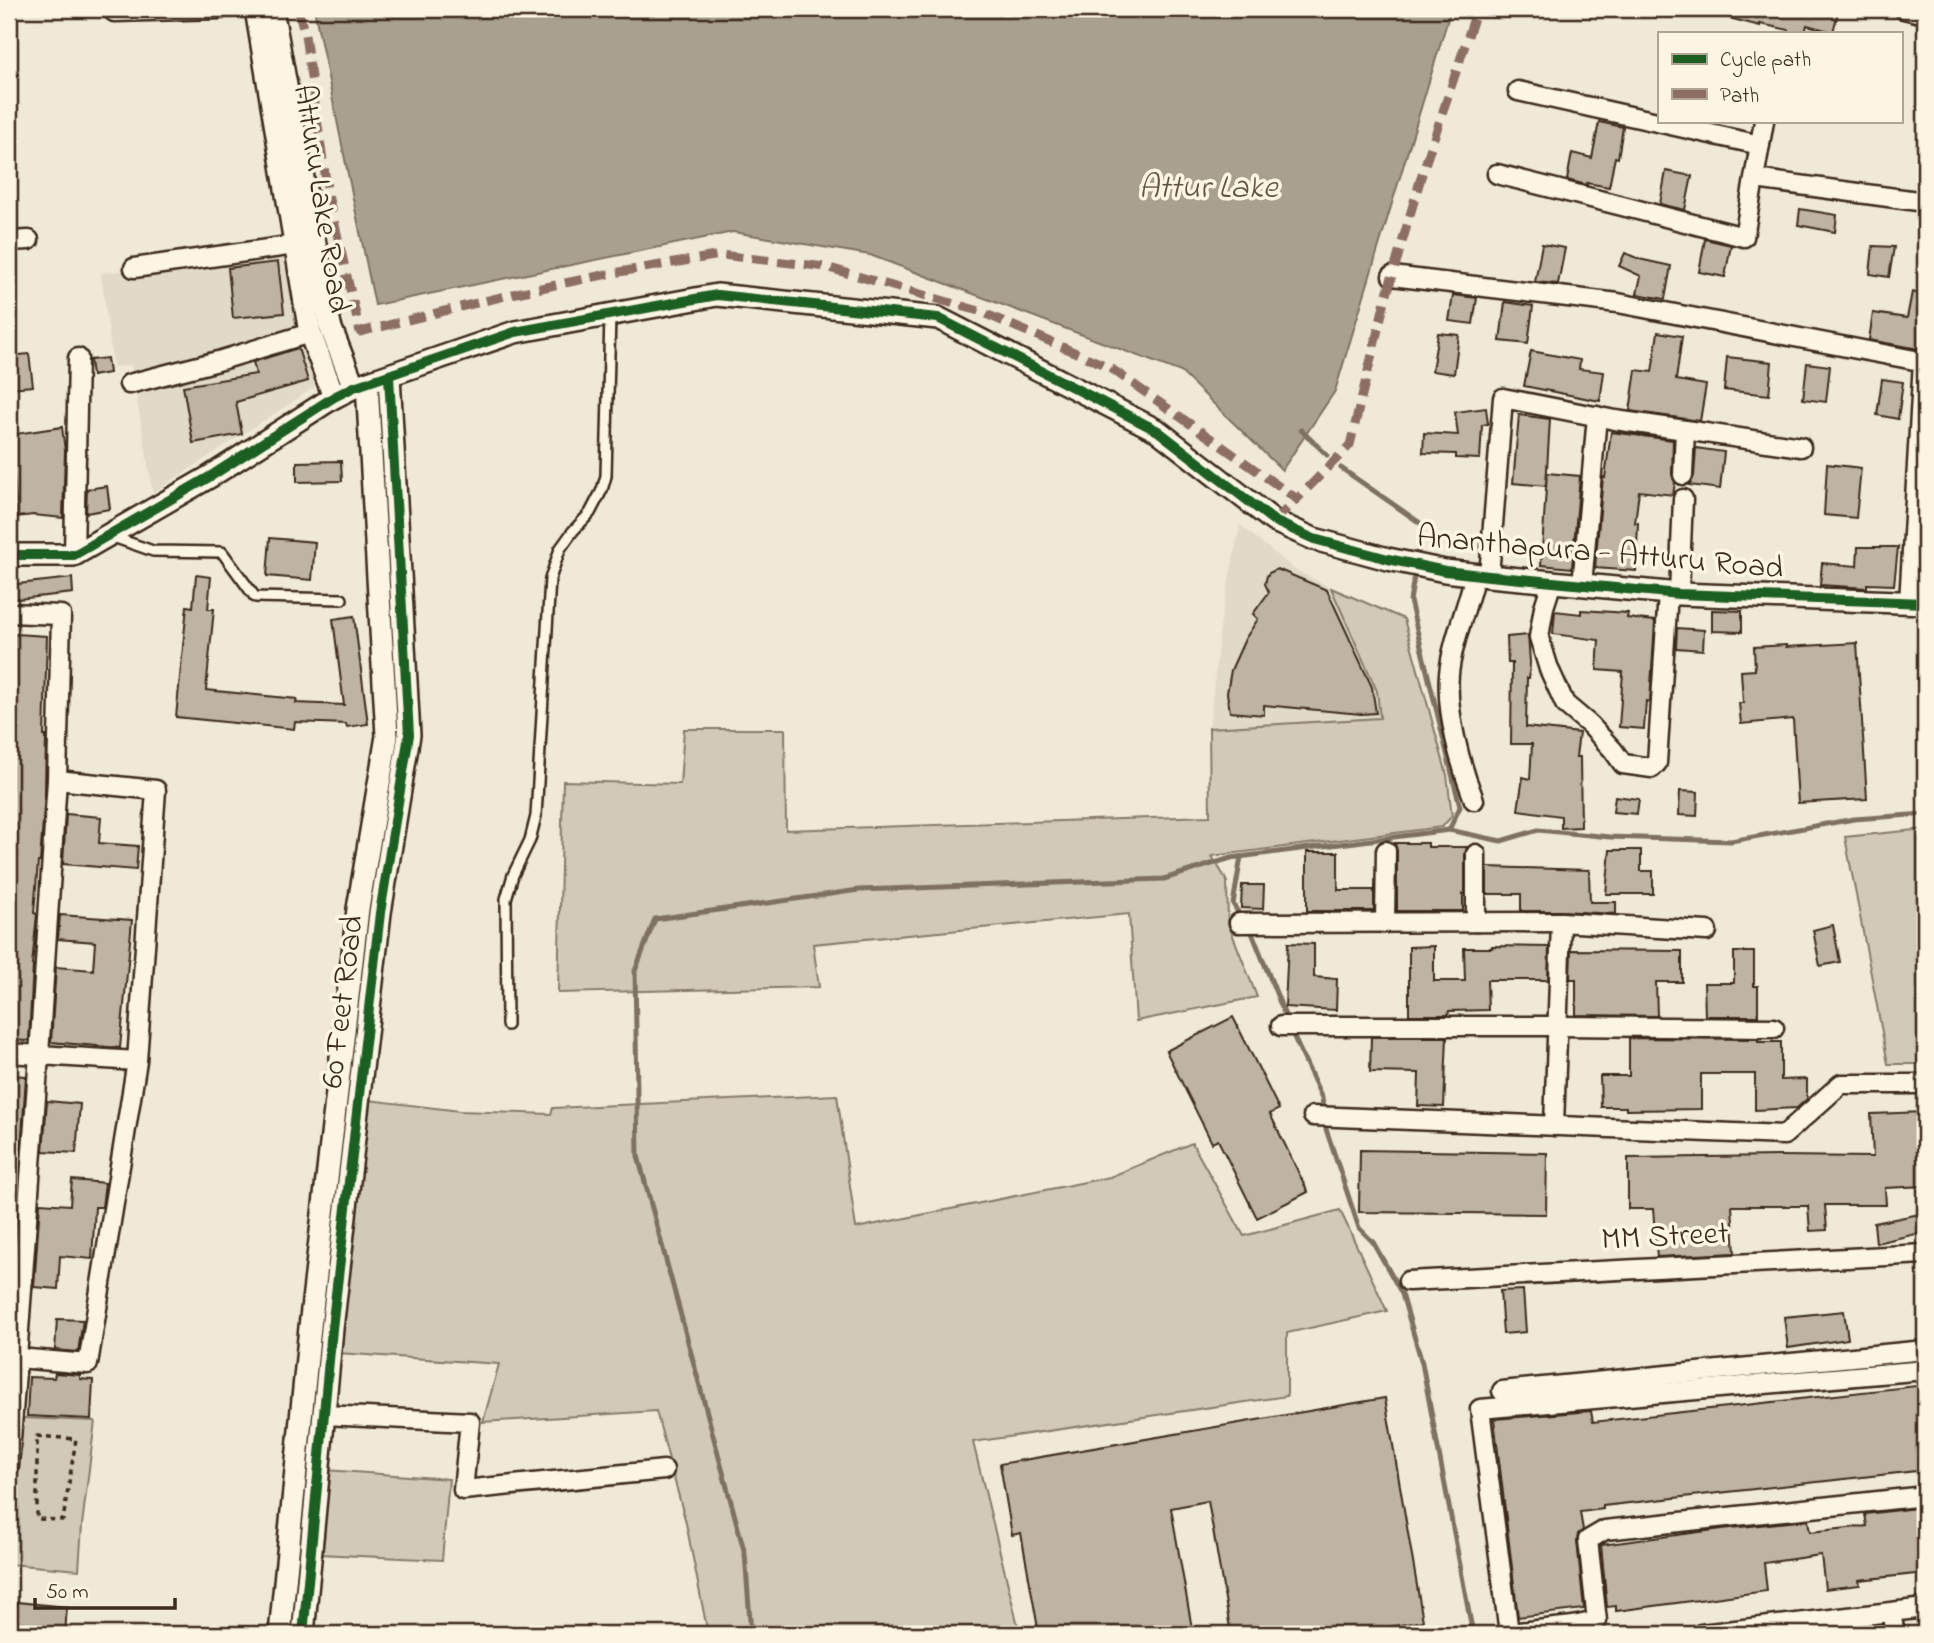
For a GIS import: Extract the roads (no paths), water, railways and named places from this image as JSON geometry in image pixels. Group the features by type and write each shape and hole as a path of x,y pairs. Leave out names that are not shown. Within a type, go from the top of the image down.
{"street":[{"path":"114,12 220,9"},
{"name":"Atturu Lake Road","path":"256,9 310,333 334,397"},
{"name":"Atturu Lake Road","path":"272,9 330,326 361,385"},
{"path":"1904,9 1925,15"},
{"path":"1518,91 1760,145"},
{"path":"1497,174 1744,237 1764,122"},
{"path":"1755,179 1925,202"},
{"path":"9,241 29,240"},
{"path":"134,268 295,245"},
{"path":"1392,276 1618,303 1924,362 1917,603"},
{"name":"Ananthapura - Atturu Road","path":"74,555 211,476 334,397 361,385 515,332 717,295 938,318 1158,431 1274,521 1314,539 1388,559 1445,571 1674,594 1917,603"},
{"path":"129,384 310,333"},
{"path":"9,555 74,555 78,358"},
{"name":"60 Feet Road","path":"303,1634 324,1415 380,913 409,735 389,376"},
{"name":"60 Feet Road","path":"281,1634 310,1327 358,909 387,736 361,385"},
{"path":"1475,800 1464,774 1449,703 1449,672 1482,575 1503,398 1597,416 1801,447"},
{"path":"1582,585 1597,416"},
{"path":"1683,475 1685,430"},
{"path":"1552,582 1539,637 1549,669 1565,704 1590,726 1623,764 1652,768 1657,763 1683,499"},
{"path":"9,613 61,615 57,780 39,1055 13,1358 9,1466"},
{"path":"13,1358 88,1364 137,1061 156,790 57,780"},
{"path":"1385,923 1386,851"},
{"path":"1476,854 1476,922"},
{"path":"1238,923 1561,922 1707,931"},
{"path":"1554,1126 1561,922"},
{"path":"1281,1026 1774,1028"},
{"path":"9,1053 137,1061"},
{"path":"1313,1115 1784,1135 1841,1084 1925,1084"},
{"name":"MM Street","path":"1408,1282 1925,1254"},
{"path":"1502,1391 1925,1350"},
{"path":"1925,1370 1480,1409 1509,1633 1554,1631 1597,1621 1588,1540 1605,1530 1925,1496"},
{"path":"324,1415 470,1422 463,1490 664,1470"},
{"path":"1701,1634 1925,1608"}],"lane":[{"path":"507,1025 506,899 513,874 530,840 536,816 550,579 560,549 590,513 606,476 610,315"},
{"path":"108,535 153,551 222,552 255,597 342,599"}],"water":[{"name":"Attur Lake","path":"314,9 1451,9 1335,391 1282,470 1181,372 870,255 733,232 375,305"}],"waterway":[{"path":"1301,430 1327,455"},
{"path":"1341,468 1423,525 1416,562"},
{"path":"751,1634 745,1554 638,1156 635,971 655,919 859,890 1164,879 1231,858 1449,830 1460,807 1410,601 1415,571"},
{"path":"1449,830 1501,841 1538,830 1610,837 1731,841 1854,819 1925,814"},
{"path":"1241,857 1233,904 1243,920"},
{"path":"1249,928 1322,1098 1326,1129 1359,1228 1373,1242 1402,1294 1422,1363 1472,1629"}]}
